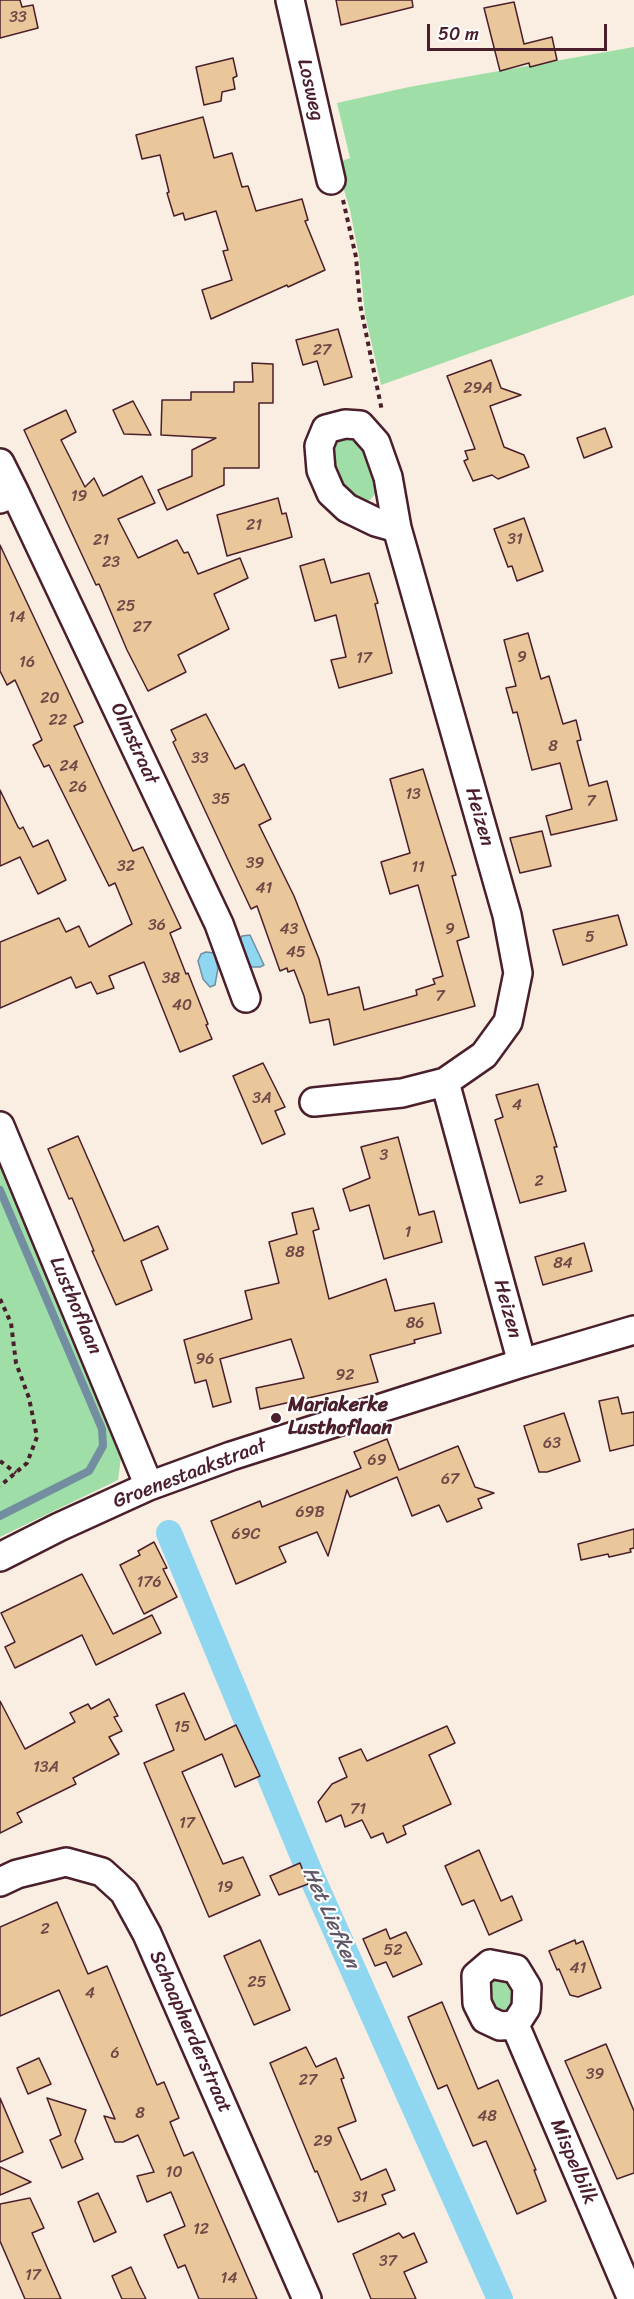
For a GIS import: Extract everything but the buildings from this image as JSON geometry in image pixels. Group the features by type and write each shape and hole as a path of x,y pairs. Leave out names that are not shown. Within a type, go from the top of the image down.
{"street":[{"name":"Losweg","path":"290,0 331,180"},
{"path":"368,433 360,425 345,423 326,429 319,446 321,470 332,493 347,508 376,522 397,528"},
{"name":"Heizen","path":"314,1102 402,1093 445,1082 484,1055 508,1022 518,973 507,915 397,528 388,477 376,443 368,433"},
{"name":"Olmstraat","path":"0,463 8,496 219,924 246,998"},
{"name":"Heizen","path":"445,1082 522,1363"},
{"name":"Lusthoflaan","path":"0,1126 149,1486"},
{"name":"Groenestaakstraat","path":"0,1557 149,1486 231,1456 522,1363 634,1330"},
{"name":"Schaapherderstraat","path":"0,1882 17,1874 66,1862 102,1872 124,1892 147,1934 307,2299"},
{"name":"Mispelbilk","path":"515,2025 632,2299"}],"path":[{"path":"331,180 339,188 356,257 360,304 383,410 368,433"},
{"path":"0,1299 11,1323 16,1363 29,1398 37,1437 27,1463 0,1486"},
{"path":"0,1461 16,1473"}],"green space":[{"path":"634,47 634,295 381,385 365,314 359,256 350,210 336,163 350,158 337,103 409,87"},
{"path":"339,434 360,439 376,485 376,493 370,500 360,502 343,491 332,464 331,441"},
{"path":"0,1162 122,1450 118,1480 0,1537"},
{"path":"493,1975 509,1978 518,2000 511,2008 502,2012 494,2010 486,2001 487,1981"}],"water":[{"path":"250,935 264,965 260,967 252,967 246,962 237,944 242,936"},
{"path":"214,953 218,968 215,985 210,987 203,979 198,961 201,954"}],"waterway":[{"path":"0,1190 102,1429 103,1446 89,1471 0,1516"},
{"name":"Het Liefken","path":"169,1533 310,1873 500,2299"}],"place":[{"name":"Mariakerke Lusthoflaan","path":"276,1418"}]}
